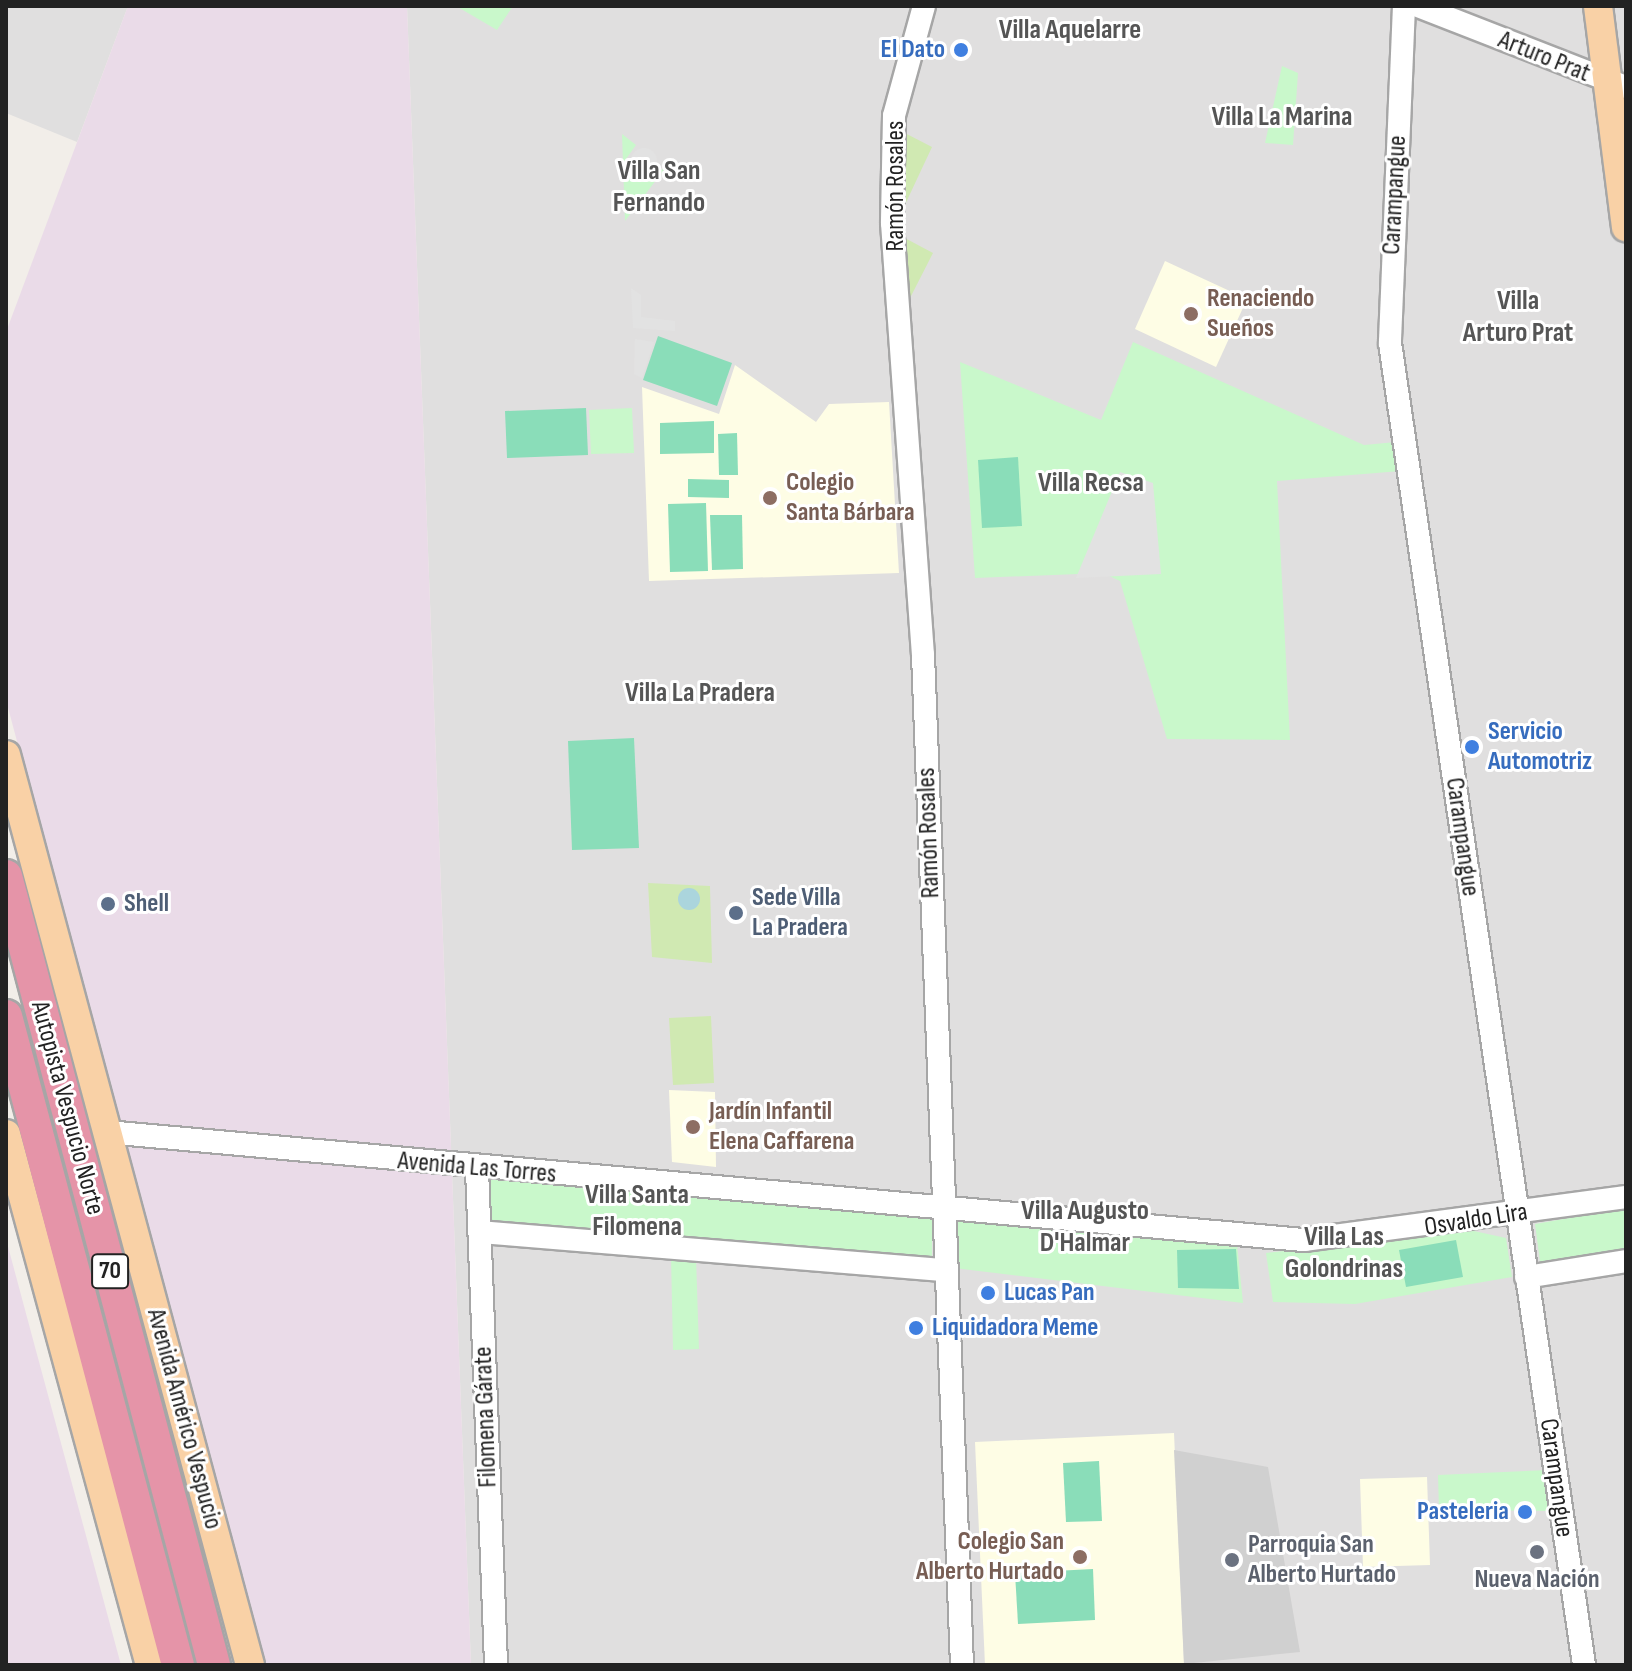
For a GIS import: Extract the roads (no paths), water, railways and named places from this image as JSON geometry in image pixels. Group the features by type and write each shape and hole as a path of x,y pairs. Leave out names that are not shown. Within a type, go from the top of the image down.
{"highway":[{"name":"Autopista Vespucio Norte","path":"6,876 214,1665"},
{"name":"Autopista Vespucio Norte","path":"6,1016 178,1665"}],"main road":[{"path":"1598,6 1620,85"},
{"path":"1615,6 1626,227"},
{"name":"Avenida Américo Vespucio","path":"6,755 250,1665"},
{"path":"6,1134 150,1665"}],"street":[{"name":"Ramón Rosales","path":"924,6 894,116 892,223 923,655 962,1665"},
{"name":"Carampangue","path":"1404,6 1390,343 1584,1665"},
{"name":"Arturo Prat","path":"1418,6 1620,85"},
{"name":"Avenida Las Torres","path":"107,1132 477,1169 944,1206"},
{"name":"Filomena Gárate","path":"477,1169 496,1665"},
{"name":"Osvaldo Lira","path":"944,1206 1324,1241 1626,1197"},
{"path":"1471,1221 1508,1229 1522,1243"},
{"path":"480,1232 946,1270"},
{"path":"1526,1277 1626,1261"}],"water":[{"path":"689,888 697,891 700,899 697,907 689,910 681,907 678,899 681,891"}],"place":[{"name":"El Dato","path":"961,50"},
{"name":"Renaciendo Sueños","path":"1191,314"},
{"name":"Colegio Santa Bárbara","path":"770,498"},
{"name":"Servicio Automotriz","path":"1472,747"},
{"name":"Shell","path":"108,904"},
{"name":"Sede Villa La Pradera","path":"736,913"},
{"name":"Jardín Infantil Elena Caffarena","path":"693,1127"},
{"name":"Lucas Pan","path":"988,1293"},
{"name":"Liquidadora Meme","path":"916,1328"},
{"name":"Pasteleria","path":"1525,1512"},
{"name":"Nueva Nación","path":"1537,1552"},
{"name":"Colegio San Alberto Hurtado","path":"1080,1557"},
{"name":"Parroquia San Alberto Hurtado","path":"1232,1560"}],"district":[{"name":"Villa Aquelarre","path":"1070,30"},
{"name":"Villa La Marina","path":"1282,117"},
{"name":"Villa San Fernando","path":"659,187"},
{"name":"Villa Arturo Prat","path":"1518,317"},
{"name":"Villa Recsa","path":"1091,483"},
{"name":"Villa La Pradera","path":"700,693"},
{"name":"Villa Santa Filomena","path":"637,1211"},
{"name":"Villa Augusto D'Halmar","path":"1085,1227"},
{"name":"Villa Las Golondrinas","path":"1344,1253"}]}
